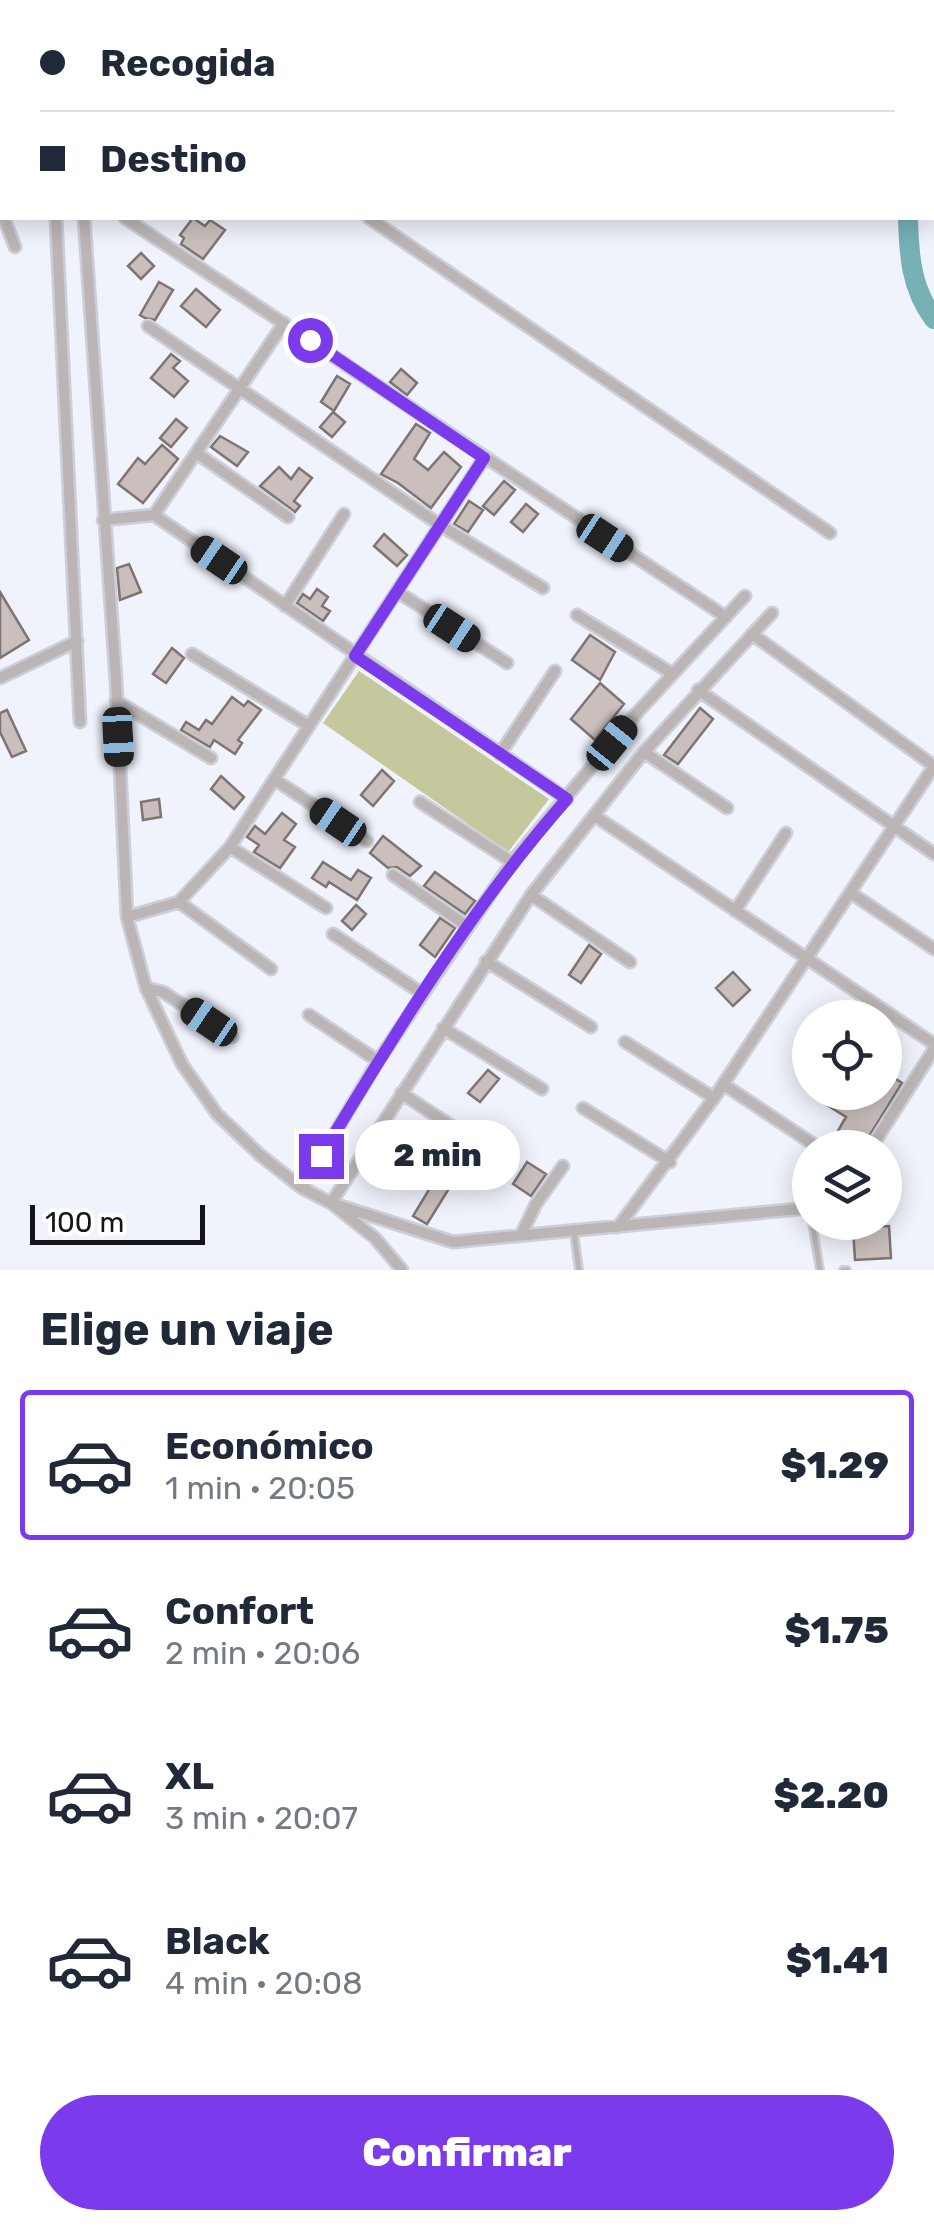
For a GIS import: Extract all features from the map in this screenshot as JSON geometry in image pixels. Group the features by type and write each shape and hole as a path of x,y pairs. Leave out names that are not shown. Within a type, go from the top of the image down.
{"street":[{"path":"5,220 15,247"},
{"path":"56,220 80,722"},
{"path":"84,220 128,917 146,988 182,1064 216,1114 260,1156 302,1188 331,1202 454,1242 574,1228 792,1212"},
{"path":"128,220 726,617"},
{"path":"372,220 830,533"},
{"path":"154,515 284,323"},
{"path":"148,326 440,524 543,588"},
{"path":"198,454 288,517"},
{"path":"128,917 179,902 230,846 484,458"},
{"path":"285,606 344,514"},
{"path":"103,520 154,515 567,799"},
{"path":"398,592 507,663"},
{"path":"302,1188 378,1061 512,862 673,674 746,596"},
{"path":"331,1202 531,895 644,752 772,614"},
{"path":"577,615 673,674"},
{"path":"618,1227 714,1098 934,766 752,634"},
{"path":"0,678 77,641"},
{"path":"192,654 309,726"},
{"path":"500,754 555,672"},
{"path":"698,690 934,854"},
{"path":"116,701 211,758"},
{"path":"644,752 726,808"},
{"path":"274,779 367,841"},
{"path":"420,802 512,862"},
{"path":"595,816 868,1000"},
{"path":"735,910 786,833"},
{"path":"230,846 326,908"},
{"path":"394,875 466,926"},
{"path":"852,893 934,950"},
{"path":"531,895 630,962"},
{"path":"179,902 271,969"},
{"path":"333,934 423,994"},
{"path":"486,961 592,1027"},
{"path":"146,988 163,992 232,1038"},
{"path":"309,1015 378,1061"},
{"path":"882,1130 934,1047 902,1024"},
{"path":"443,1028 542,1089"},
{"path":"625,1042 714,1098"},
{"path":"723,1084 792,1130"},
{"path":"401,1093 502,1159"},
{"path":"583,1108 670,1162"},
{"path":"521,1235 536,1204 563,1166"},
{"path":"331,1202 375,1238 402,1270"}],"lane":[{"path":"574,1228 579,1270"},
{"path":"815,1240 820,1270"}],"green space":[{"path":"359,671 549,799 508,852 323,723"}],"building":[{"path":"191,220 205,226 210,220 225,230 203,259 181,244 184,238 180,235"},
{"path":"141,253 154,266 141,279 128,266"},
{"path":"159,282 173,290 155,320 145,318 140,315"},
{"path":"196,289 220,310 206,327 181,306"},
{"path":"171,354 180,361 173,368 188,381 174,397 151,378"},
{"path":"401,369 417,383 407,395 390,382"},
{"path":"337,376 350,384 334,411 321,402"},
{"path":"333,412 345,422 332,437 320,427"},
{"path":"176,419 187,428 171,447 160,438"},
{"path":"416,424 430,433 414,459 428,470 444,452 461,467 431,508 381,474"},
{"path":"220,436 248,452 237,466 211,447"},
{"path":"162,445 178,459 143,503 118,484 138,458 145,464"},
{"path":"279,467 291,479 299,468 312,478 294,501 300,506 295,512 260,486"},
{"path":"504,481 515,490 494,515 483,506"},
{"path":"469,501 483,510 468,532 454,524"},
{"path":"526,504 538,514 523,532 511,522"},
{"path":"384,534 407,555 397,566 374,546"},
{"path":"129,564 141,592 120,600 117,568"},
{"path":"317,589 328,597 322,606 330,611 323,621 297,603 303,594 310,599"},
{"path":"0,592 29,640 0,658"},
{"path":"590,635 615,652 600,680 572,660"},
{"path":"172,648 184,658 166,683 153,674"},
{"path":"600,683 624,704 595,740 571,719"},
{"path":"232,697 244,706 248,701 261,710 238,740 242,743 235,754 214,740 210,747 181,730 186,722 199,730 206,720 212,724"},
{"path":"700,708 713,719 678,764 664,755"},
{"path":"7,710 26,751 12,757 0,732 0,713"},
{"path":"382,770 394,781 373,806 361,795"},
{"path":"221,776 244,797 234,809 211,789"},
{"path":"159,799 161,817 143,820 141,802"},
{"path":"282,813 296,824 284,840 295,847 280,868 254,852 259,845 247,837 255,826 265,834"},
{"path":"383,836 421,866 410,876 397,867 388,868 370,853"},
{"path":"323,862 351,880 358,870 371,878 357,900 329,882 326,887 312,878"},
{"path":"435,872 475,901 465,914 424,886"},
{"path":"356,905 366,914 352,930 342,921"},
{"path":"440,918 455,928 435,957 420,945"},
{"path":"589,945 601,954 581,983 569,975"},
{"path":"733,972 750,990 733,1006 716,988"},
{"path":"488,1070 499,1079 480,1102 468,1093"},
{"path":"835,1110 885,1110 873,1130 838,1130 846,1117"},
{"path":"527,1162 546,1174 531,1196 513,1184"},
{"path":"436,1178 450,1187 427,1224 413,1216"},
{"path":"854,1240 890,1240 891,1258 855,1260"}],"waterway":[{"path":"908,220 913,271 920,295 934,319"}],"route":[{"path":"310,340 484,458 355,656 567,799 512,862 466,926 321,1156"}]}
